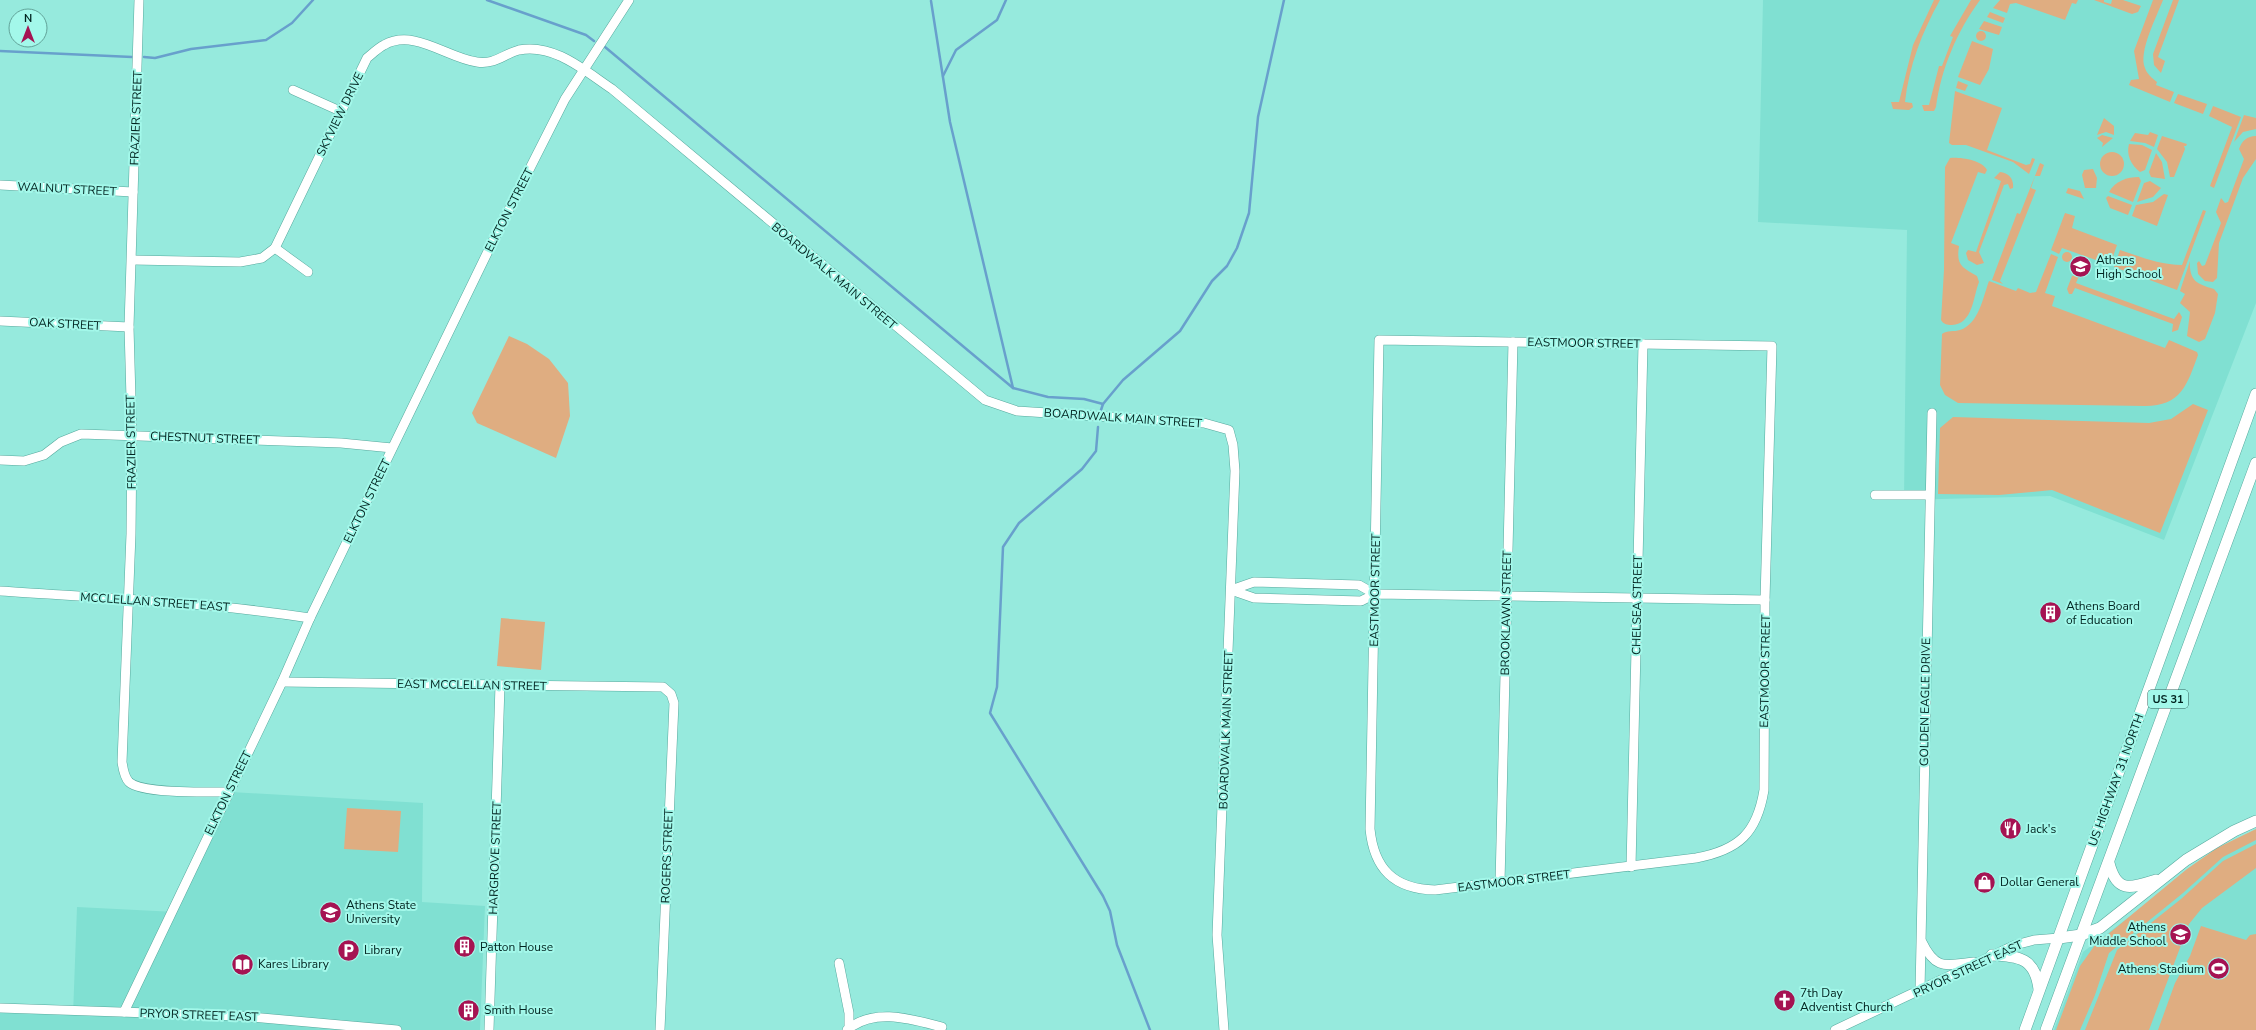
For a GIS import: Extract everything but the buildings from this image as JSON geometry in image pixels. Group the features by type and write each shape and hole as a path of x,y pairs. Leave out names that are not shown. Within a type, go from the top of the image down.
{"main road":[{"name":"US HIGHWAY 31 NORTH","path":"2025,1030 2256,394"},
{"name":"US HIGHWAY 31 NORTH","path":"2046,1030 2256,464"},
{"path":"2059,938 2081,935 2100,928 2186,860 2234,831 2256,821"},
{"path":"2108,863 2114,880 2122,886 2134,887 2164,878"},
{"path":"1992,955 2011,956 2029,963 2037,974 2040,990"}],"street":[{"name":"FRAZIER STREET","path":"139,0 129,327 132,435 129,600 122,762 124,772 130,782 151,790 227,792"},
{"name":"ELKTON STREET","path":"124,1012 227,792 282,682 310,618 492,243 565,99 629,0"},
{"name":"SKYVIEW DRIVE","path":"275,248 340,111 367,58 384,45 394,41 415,40 455,56 483,63 490,63 519,50 539,49 560,55 583,70"},
{"name":"BOARDWALK MAIN STREET","path":"583,70 612,89 985,400 1017,411 1204,422 1229,430 1233,445 1235,471 1217,935 1224,1030"},
{"path":"293,90 340,111"},
{"name":"WALNUT STREET","path":"0,185 134,192"},
{"path":"132,260 240,262 262,258 275,248 308,272"},
{"name":"OAK STREET","path":"0,321 129,327"},
{"name":"EASTMOOR STREET","path":"1378,340 1513,342 1772,346 1766,600 1764,790 1760,813 1752,829 1734,845 1714,855 1500,883 1419,890 1402,884 1387,873 1372,848 1370,829 1378,340"},
{"name":"BROOKLAWN STREET","path":"1500,883 1513,342"},
{"name":"CHELSEA STREET","path":"1631,867 1643,344"},
{"name":"GOLDEN EAGLE DRIVE","path":"1920,991 1929,495 1932,413"},
{"name":"CHESTNUT STREET","path":"0,460 24,461 44,455 61,442 81,434 341,443 392,448"},
{"path":"1875,496 1929,495"},
{"path":"1231,590 1254,582 1359,585 1375,594"},
{"path":"1231,590 1254,598 1361,600 1375,594 1766,600"},
{"name":"MCCLELLAN STREET EAST","path":"0,591 263,611 310,618"},
{"name":"EAST MCCLELLAN STREET","path":"282,682 663,687"},
{"name":"HARGROVE STREET","path":"489,1030 500,685"},
{"name":"ROGERS STREET","path":"660,1030 674,703 671,694 663,687"},
{"name":"PRYOR STREET EAST","path":"1835,1030 1920,991 1992,955 2034,940 2059,938"},
{"path":"1921,939 1928,956 1936,963 1949,965 1981,961"},
{"path":"839,963 849,1013 848,1029 875,1017 905,1017 942,1027"},
{"name":"PRYOR STREET EAST","path":"0,1008 239,1016 397,1030"}],"shaded area":[{"name":"Athens High School","path":"1763,0 2256,0 2256,303 2164,540 2050,496 1904,500 1907,230 1758,222"},
{"path":"1934,0 1940,0 1917,50 1907,89 1905,102 1912,103 1913,107 1909,110 1893,109 1891,102 1899,102 1913,45"},
{"path":"1971,0 1980,0 1964,24 1951,51 1938,93 1936,107 1934,111 1924,111 1922,105 1929,105 1939,66 1942,66 1953,37 1950,36"},
{"path":"2000,0 2078,0 2076,4 2072,3 2065,20 2016,3 2010,4 2007,13 1993,8"},
{"path":"2094,0 2104,0 2104,2 2111,4 2112,0 2123,0 2141,6 2138,12 2132,14"},
{"path":"2153,0 2163,0 2146,44 2144,53 2145,68 2157,82 2156,85 2174,92 2170,102 2129,85 2131,80 2139,79 2134,51"},
{"path":"2173,0 2179,0 2158,57 2165,61 2161,73 2154,65 2153,54"},
{"path":"1990,12 2005,18 2003,23 1987,17"},
{"path":"1984,21 2002,27 1999,35 1979,29"},
{"path":"1981,31 1986,36 1981,41 1976,36"},
{"path":"1972,41 1993,49 1989,69 1980,85 1958,77"},
{"path":"1958,81 1968,85 1965,91 1956,88"},
{"path":"1955,91 2002,108 1987,150 2026,165 2030,164 2032,158 2035,159 2029,174 2013,162 1966,145 1952,145 1949,143"},
{"path":"2178,94 2207,104 2203,114 2174,103"},
{"path":"2213,106 2241,117 2214,188 2210,186 2232,127 2209,116"},
{"path":"2244,115 2256,118 2256,129 2243,132 2234,142"},
{"path":"2104,118 2114,126 2114,135 2106,132 2097,135"},
{"path":"2150,132 2158,135 2154,147 2145,143 2130,141 2135,133 2148,135"},
{"path":"2102,135 2113,138 2102,147 2103,143 2097,138"},
{"path":"2162,136 2187,144 2184,146 2185,149 2174,177 2170,177 2167,162 2157,149"},
{"path":"2256,136 2256,159 2243,178 2219,243 2217,278 2213,282 2205,281 2198,274 2197,263 2199,261 2202,266 2205,265 2221,223 2216,212 2221,198 2225,203 2228,202 2244,159 2239,149 2240,146 2247,138"},
{"path":"2129,144 2142,145 2152,150 2145,170 2140,172 2132,163 2128,152"},
{"path":"2112,152 2117,153 2123,159 2123,169 2117,175 2112,176 2107,175 2101,169 2100,164 2101,159 2107,153"},
{"path":"2156,153 2162,162 2165,179 2151,177 2149,172"},
{"path":"1950,158 1959,158 1976,162 1981,164 1987,170 1985,174 1978,172 1951,243 1959,246 1959,262 1964,268 1977,276 1979,282 1968,315 1959,323 1948,325 1941,320 1944,270 1945,167"},
{"path":"2040,163 2044,165 2040,176 2035,176 2031,188 2036,190 2000,281 2003,284 1992,280 2017,213 2020,214"},
{"path":"2093,169 2097,178 2096,188 2085,188 2082,175 2084,170"},
{"path":"2000,172 2010,177 2013,182 2013,188 2010,189 2008,184 2004,185 1979,252 1984,263 1977,265 1968,260 1966,253 1968,250 1976,252 2001,181 1994,178"},
{"path":"2139,177 2141,181 2133,202 2109,192 2118,182 2122,180"},
{"path":"2150,181 2161,188 2153,197 2137,202 2144,183"},
{"path":"2068,188 2080,191 2084,199 2066,193"},
{"path":"2164,194 2168,195 2157,226 2132,216 2136,205 2153,202"},
{"path":"2108,196 2132,205 2128,215 2110,208 2106,198"},
{"path":"2203,210 2206,211 2177,290 2114,267 2120,250 2159,262 2182,265"},
{"path":"2065,213 2075,216 2072,228 2117,245 2110,265 2062,248 2059,254 2051,250"},
{"path":"2065,252 2069,252 2071,253 2071,261 2065,262 2062,259 2062,255"},
{"path":"2051,254 2058,257 2045,293 2055,296 2052,306 2165,348 2169,340 2197,352 2198,355 2190,376 2181,392 2175,398 2157,405 2145,406 1958,403 1945,395 1940,385 1942,334 1960,330 1972,322 1982,302 1989,281 2016,291 2018,288 2030,293 2036,292"},
{"path":"2190,261 2191,273 2195,281 2214,289 2218,294 2215,313 2205,339 2199,342 2187,336 2190,312 2180,303 2185,294 2180,291"},
{"path":"2072,276 2079,276 2076,283 2174,319 2179,312 2182,317 2178,330 2172,332 2173,324 2075,288 2072,294 2069,294 2067,289"},
{"path":"509,336 527,344 549,359 568,383 570,416 556,458 477,423 472,413"},
{"path":"2193,404 2208,410 2160,533 2052,490 1999,495 1938,494 1940,428 1953,417 2149,423 2171,419"},
{"path":"501,618 545,622 541,670 497,666"},
{"name":"Athens State University","path":"232,792 423,803 422,902 485,906 480,1030 0,1030 0,1013 73,1015 77,907 176,912"},
{"path":"347,808 401,811 398,852 344,849"},
{"path":"2256,829 2256,840 2223,857 2183,893 2109,953 2095,995 2080,1030 2056,1030 2080,966 2095,945 2187,869 2217,848"},
{"name":"Athens Middle School","path":"2256,831 2256,1030 2054,1030 2083,952 2194,868"},
{"path":"2256,844 2256,868 2202,908 2189,924 2149,1030 2085,1030 2117,950 2181,899 2223,861"},
{"name":"Athens Stadium","path":"2201,926 2246,940 2250,935 2256,934 2256,1030 2158,1030 2175,983 2190,956"}],"waterway":[{"path":"144,57 155,58 191,49 266,40 292,23 313,0"},
{"path":"487,0 586,35 594,41"},
{"path":"943,76 956,50 997,20 1006,0"},
{"path":"1101,410 1103,404 1123,380 1180,331 1212,281 1227,266 1237,248 1249,213 1258,117 1284,0"},
{"path":"931,1 950,122 1013,388"},
{"path":"605,47 1013,388 1048,397 1084,399 1103,404"},
{"path":"0,51 132,57"},
{"path":"1098,427 1096,451 1082,469 1019,523 1003,547 997,687 990,713 1103,896 1110,911 1117,945 1150,1030"}],"place":[{"name":"Athens High School","path":"2081,267"},
{"name":"Athens Board of Education","path":"2051,613"},
{"name":"Jack's","path":"2010,829"},
{"name":"Dollar General","path":"1985,882"},
{"name":"Athens State University","path":"331,912"},
{"name":"Athens Middle School","path":"2181,934"},
{"name":"Patton House","path":"465,947"},
{"name":"Library","path":"348,950"},
{"name":"Kares Library","path":"242,964"},
{"name":"Athens Stadium","path":"2219,969"},
{"name":"7th Day Adventist Church","path":"1784,1000"},
{"name":"Smith House","path":"468,1010"}]}
